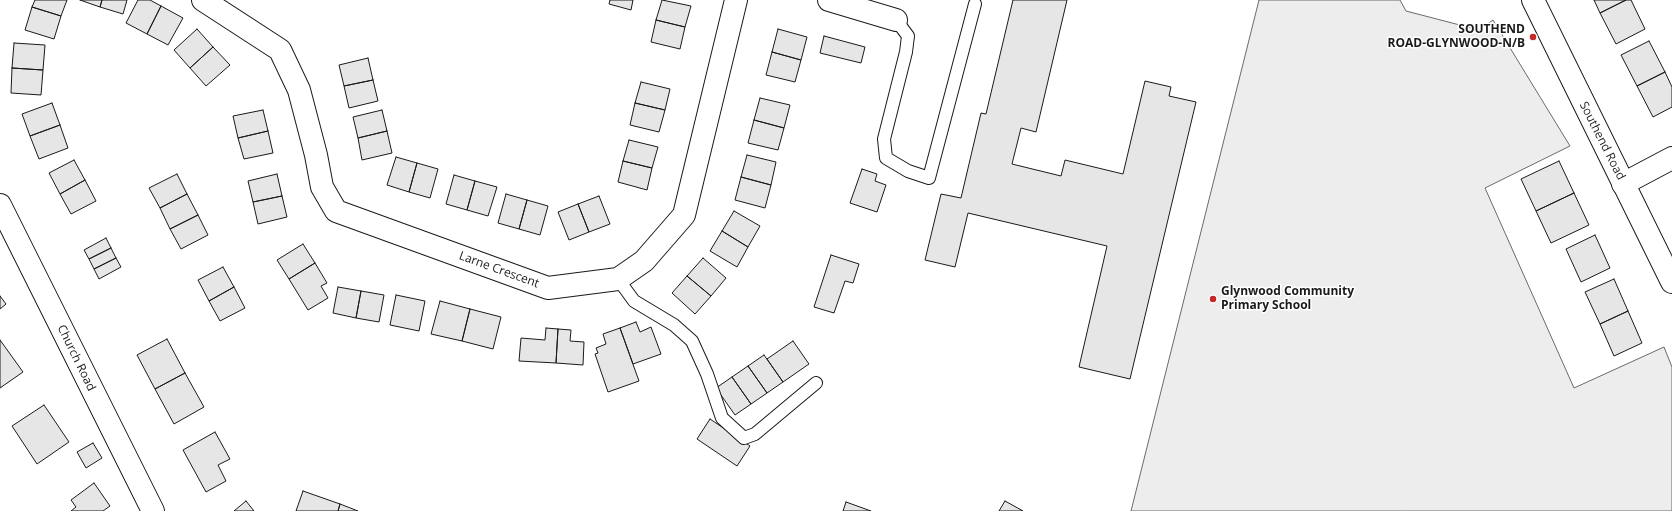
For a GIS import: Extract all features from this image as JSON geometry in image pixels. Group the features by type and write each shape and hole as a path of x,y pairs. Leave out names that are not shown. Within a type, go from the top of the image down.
{"street":[{"name":"Larne Crescent","path":"203,0 280,50 299,90 316,155 322,187 336,210 548,288 618,279 644,261 684,215 736,0"},
{"path":"829,0 896,20"},
{"name":"Southend Road","path":"1533,0 1672,282"},
{"path":"1623,184 1672,158"},
{"name":"Church Road","path":"0,205 153,511"}],"lane":[{"path":"896,20 908,36 906,52 884,139 886,158 908,171 929,178 975,4"},
{"path":"618,279 634,301 674,325 692,341 707,374 722,418 744,438 755,434 816,383"}],"shaded area":[{"path":"1259,0 1400,0 1406,11 1479,30 1493,20 1570,146 1485,188 1574,388 1664,347 1672,367 1672,511 1131,511"}],"building":[{"path":"35,0 67,0 61,16 32,7"},
{"path":"80,0 102,0 100,7"},
{"path":"102,0 127,0 123,14 100,7"},
{"path":"138,0 150,0 161,6 147,34 126,23"},
{"path":"610,0 633,0 631,10 609,4"},
{"path":"662,0 691,6 685,27 656,20"},
{"path":"1013,0 1067,0 1036,132 1021,128 1012,164 1061,176 1065,160 1123,174 1145,81 1171,87 1169,96 1196,102 1130,379 1079,367 1107,246 968,213 955,267 925,260 941,194 961,198 981,113 986,114"},
{"path":"1594,0 1626,0 1600,13"},
{"path":"1626,0 1631,0 1645,29 1616,44 1600,13"},
{"path":"161,6 183,18 168,45 147,34"},
{"path":"32,7 61,16 54,39 25,30"},
{"path":"656,20 685,27 680,49 651,42"},
{"path":"197,29 213,47 190,68 174,50"},
{"path":"778,29 807,37 801,60 772,52"},
{"path":"824,36 865,47 861,63 820,53"},
{"path":"1649,41 1665,72 1637,86 1621,55"},
{"path":"14,43 45,45 43,70 12,68"},
{"path":"213,47 230,65 206,86 190,68"},
{"path":"772,52 801,60 795,82 766,75"},
{"path":"368,58 373,80 344,86 339,65"},
{"path":"12,68 43,70 41,95 11,93"},
{"path":"1665,72 1672,87 1672,107 1653,117 1637,86"},
{"path":"373,80 378,101 349,108 344,86"},
{"path":"641,82 670,89 665,110 635,103"},
{"path":"760,98 790,105 784,128 754,120"},
{"path":"52,103 60,125 30,136 22,114"},
{"path":"635,103 665,110 659,132 630,125"},
{"path":"263,110 268,131 238,138 233,116"},
{"path":"382,110 387,131 358,138 353,117"},
{"path":"754,120 784,128 778,150 748,143"},
{"path":"60,125 68,148 39,159 30,136"},
{"path":"268,131 273,153 244,159 238,138"},
{"path":"387,131 392,153 362,160 358,138"},
{"path":"629,140 658,147 652,168 623,161"},
{"path":"747,155 776,162 771,185 741,177"},
{"path":"396,157 417,163 409,192 387,185"},
{"path":"74,160 85,180 60,194 49,173"},
{"path":"623,161 652,168 647,190 618,182"},
{"path":"1559,161 1574,193 1536,211 1521,179"},
{"path":"417,163 438,169 430,198 409,192"},
{"path":"862,169 877,174 875,181 886,185 877,212 850,203"},
{"path":"177,174 187,194 160,208 149,188"},
{"path":"277,174 282,196 253,202 248,181"},
{"path":"454,175 475,181 467,210 446,204"},
{"path":"741,177 771,185 765,208 735,200"},
{"path":"85,180 96,201 71,214 60,194"},
{"path":"475,181 497,187 488,216 467,210"},
{"path":"1574,193 1589,225 1551,243 1536,211"},
{"path":"187,194 198,215 170,229 160,208"},
{"path":"506,194 527,200 519,229 498,223"},
{"path":"282,196 287,217 258,224 253,202"},
{"path":"599,196 610,224 589,232 578,204"},
{"path":"527,200 548,206 540,235 519,229"},
{"path":"578,204 589,232 569,240 558,212"},
{"path":"734,211 760,226 748,247 722,231"},
{"path":"198,215 208,235 181,249 170,229"},
{"path":"722,231 748,247 737,267 710,251"},
{"path":"1595,235 1610,268 1581,282 1566,249"},
{"path":"106,238 111,248 89,259 84,250"},
{"path":"303,244 315,263 289,279 277,260"},
{"path":"111,248 116,258 94,269 89,259"},
{"path":"831,255 859,264 853,283 845,281 834,313 814,307"},
{"path":"116,258 121,267 99,279 94,269"},
{"path":"703,258 726,278 711,296 687,276"},
{"path":"315,263 327,283 321,286 328,298 308,310 289,279"},
{"path":"223,267 234,287 209,301 198,280"},
{"path":"687,276 711,296 695,314 672,293"},
{"path":"1614,279 1628,311 1600,324 1585,292"},
{"path":"234,287 245,308 220,321 209,301"},
{"path":"338,287 361,291 356,318 333,313"},
{"path":"361,291 384,295 379,322 356,318"},
{"path":"396,295 425,301 419,331 390,325"},
{"path":"0,296 6,304 0,309"},
{"path":"440,301 470,309 462,341 431,334"},
{"path":"470,309 501,317 493,349 462,341"},
{"path":"1628,311 1642,343 1614,356 1600,324"},
{"path":"636,322 640,332 651,327 661,354 633,364 620,328"},
{"path":"546,328 558,329 556,363 519,361 521,338 545,340"},
{"path":"620,328 639,381 608,392 595,354 598,353 596,348 606,344 603,334"},
{"path":"558,329 571,330 570,341 584,342 583,365 556,363"},
{"path":"167,339 185,373 155,389 137,355"},
{"path":"0,340 23,372 0,388"},
{"path":"793,341 809,364 783,382 767,359"},
{"path":"764,355 783,382 767,393 748,366"},
{"path":"748,366 767,393 751,404 732,377"},
{"path":"185,373 204,407 174,424 155,389"},
{"path":"732,377 751,404 735,415 716,388"},
{"path":"44,405 69,442 37,464 12,426"},
{"path":"710,419 750,446 737,466 697,439"},
{"path":"215,432 230,459 218,465 226,481 206,492 183,450"},
{"path":"93,443 102,458 86,468 77,452"},
{"path":"94,483 110,506 103,511 71,511 76,507 71,500"},
{"path":"303,491 340,504 338,511 296,511"},
{"path":"246,501 254,511 234,511"},
{"path":"1005,501 1023,511 999,511"},
{"path":"846,502 871,511 843,511"},
{"path":"340,504 358,511 338,511"}],"place":[{"name":"SOUTHEND ROAD-GLYNWOOD-N/B","path":"1533,37"},
{"name":"Glynwood Community Primary School","path":"1213,299"}]}
